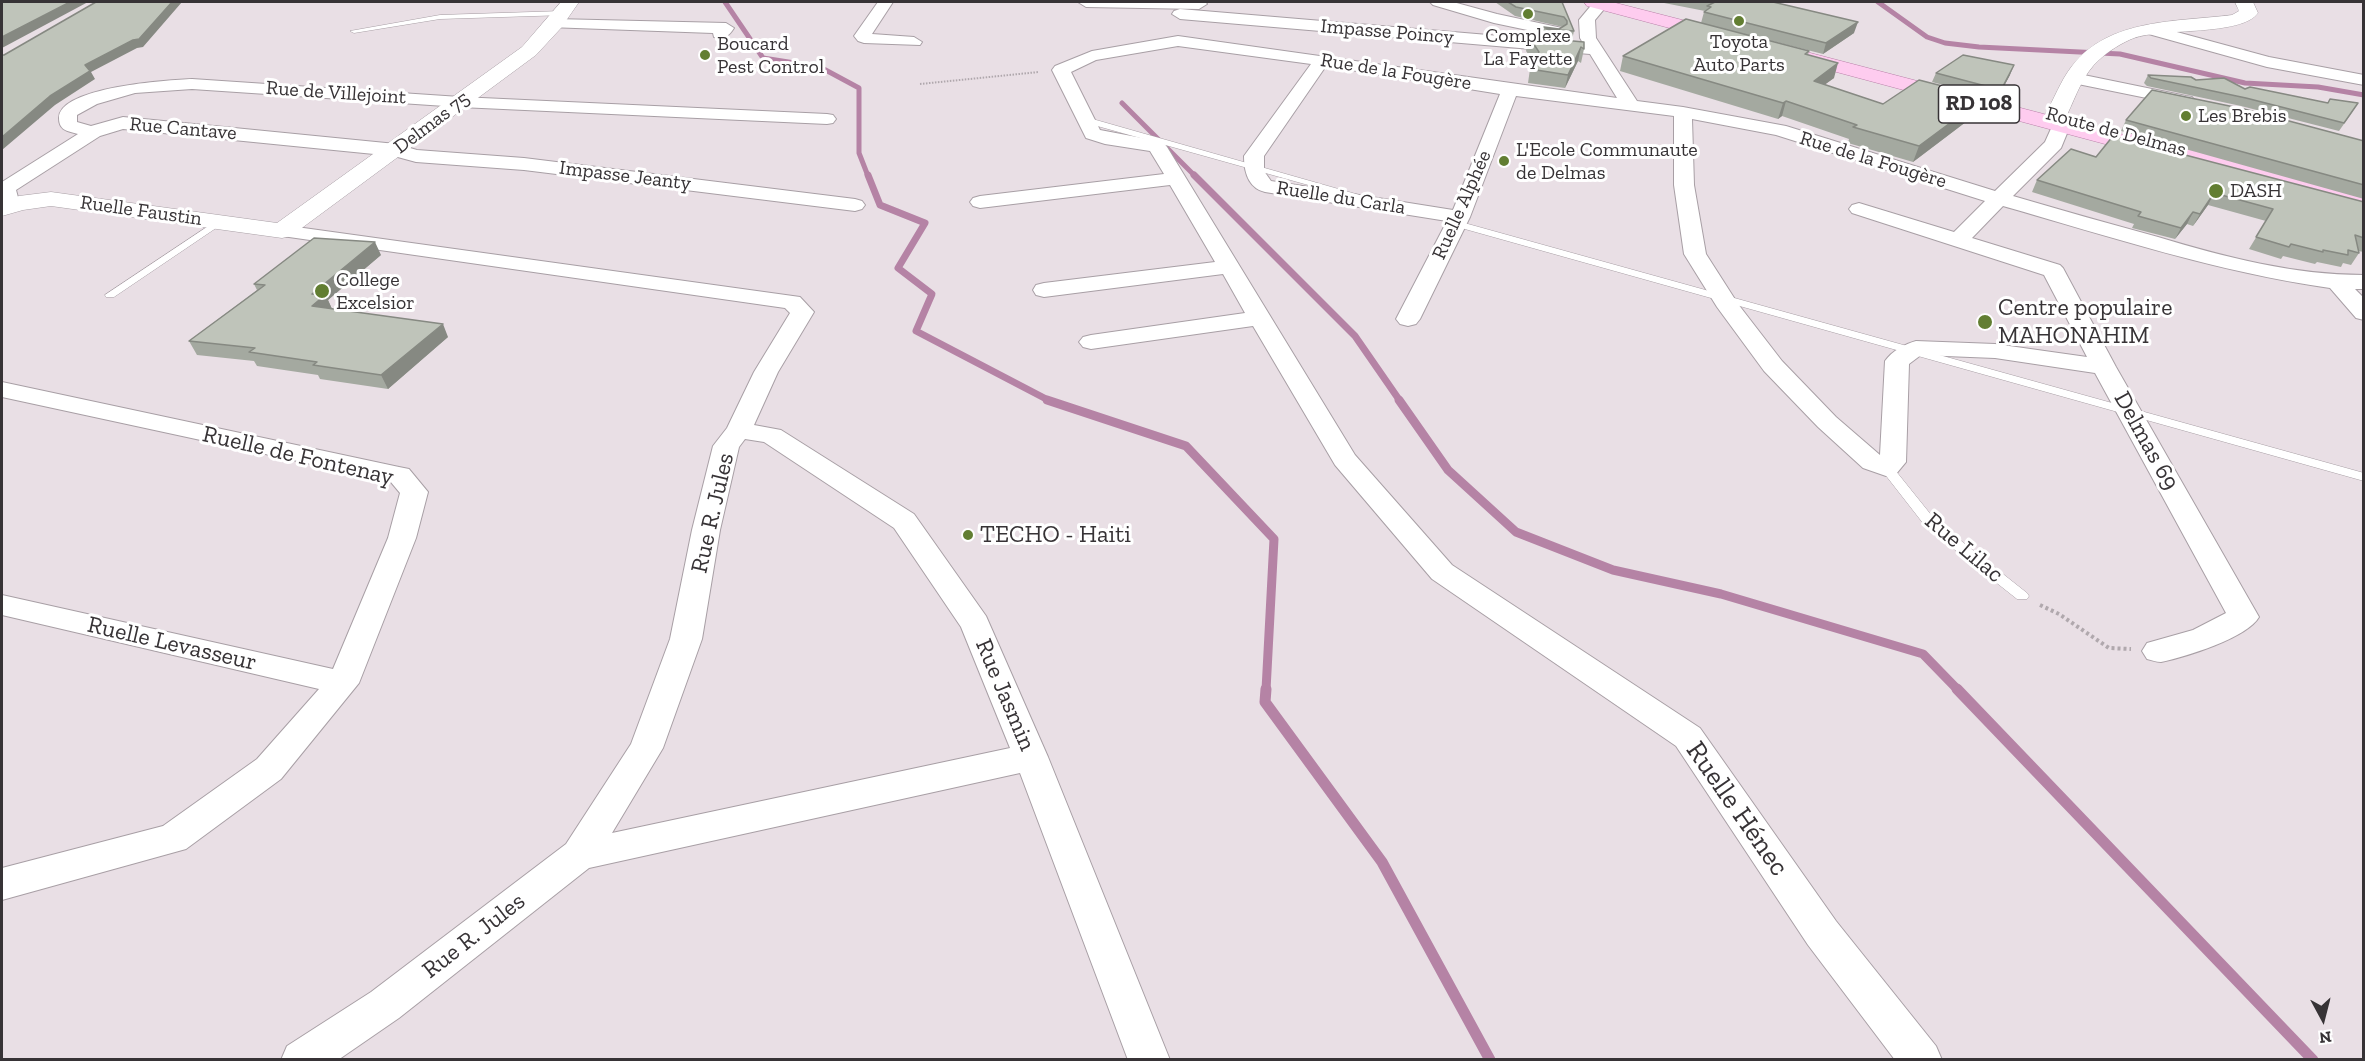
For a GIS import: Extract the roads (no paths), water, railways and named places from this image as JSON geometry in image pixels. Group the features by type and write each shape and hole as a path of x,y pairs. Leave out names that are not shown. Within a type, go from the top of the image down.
{"main road":[{"path":"1598,2 1738,36 1624,2"},
{"name":"Route de Delmas","path":"1778,46 2059,121 2364,198"},
{"name":"Route de Delmas","path":"2059,121 2364,208"}],"street":[{"path":"885,2 862,36 914,42"},
{"path":"1086,2 1203,3"},
{"path":"1438,2 1591,43"},
{"path":"1598,2 1587,20 1591,43 1630,104"},
{"path":"1958,240 2054,144 2059,121 2076,74 2093,54 2130,33 2236,21 2249,13 2244,2"},
{"path":"1178,41 1180,14 1203,3"},
{"path":"563,13 726,28 720,34"},
{"name":"Delmas 75","path":"282,231 529,51 563,13"},
{"name":"Impasse Poincy","path":"1180,14 1591,43"},
{"path":"2151,30 2267,62 2364,80"},
{"name":"Rue de la Fougère","path":"1086,120 1061,70 1092,56 1178,41 1322,60 1510,90 1630,104 1779,130 2000,199 2224,263 2278,274 2337,282 2364,282"},
{"name":"Ruelle du Carla","path":"1322,60 1254,156 1254,172 1265,186 1460,218"},
{"path":"2076,74 2208,106"},
{"name":"Rue de Villejoint","path":"93,132 68,125 68,113 91,100 134,88 192,84 460,102 827,119"},
{"name":"Ruelle Alphée","path":"1408,319 1460,218 1510,90"},
{"path":"1683,112 1684,185 1695,254 1728,307 1773,366 1827,422 1872,462 1886,468 1893,462 1897,361 1916,348 1995,351 2104,367"},
{"path":"1086,120 1093,134 1097,136 1156,146 1259,318 1091,342"},
{"name":"Rue Cantave","path":"6,207 5,191 9,186 93,132 123,123 396,150"},
{"name":"Impasse Jeanty","path":"396,150 416,156 524,164 855,205"},
{"path":"980,202 1176,178"},
{"name":"Ruelle Faustin","path":"6,207 51,198 282,231"},
{"name":"Delmas 69","path":"1859,209 2052,270 2244,617 2203,638 2158,651"},
{"name":"Rue R. Jules","path":"282,231 792,302 802,312 766,372 739,430 726,446 706,530 686,639 646,748 579,855 385,1005 302,1059"},
{"path":"1044,290 1228,267"},
{"path":"2337,282 2364,313"},
{"name":"Ruelle Hénec","path":"1259,318 1344,459 1442,572 1688,737 1822,933 1921,1059"},
{"name":"Ruelle de Fontenay","path":"2,390 399,475 414,492 402,538 343,683 269,769 173,838 2,884"},
{"name":"Rue Jasmin","path":"739,430 772,436 904,520 975,624 1031,757 1149,1059"},
{"name":"Ruelle Levasseur","path":"2,605 343,683"},
{"path":"579,855 1031,757"}],"lane":[{"path":"354,31 440,17 563,13"},
{"path":"1086,120 2364,477"},
{"path":"110,295 219,222"},
{"name":"Rue Lilac","path":"1886,468 1931,524 2022,596"}],"waterway":[{"path":"725,2 763,58 820,67 859,88 859,153 868,176"},
{"path":"1878,2 1927,37 1945,43 1979,47 2120,54 2245,83 2318,87 2364,95"},
{"path":"1122,103 1355,336 1400,401"},
{"path":"868,175 880,205 925,223 898,268 932,294 916,331 1050,401"},
{"path":"1399,400 1448,470 1516,532 1613,570 1721,594 1923,654 1958,690"},
{"path":"1050,401 1186,446 1274,539 1266,690"},
{"path":"1266,689 1265,702 1382,862 1490,1060"},
{"path":"1957,689 2313,1060"}],"place":[{"name":"Complexe La Fayette","path":"1528,14"},
{"name":"Toyota Auto Parts","path":"1739,21"},
{"name":"Boucard Pest Control","path":"705,55"},
{"name":"Les Brebis","path":"2186,116"},
{"name":"L'Ecole Communaute de Delmas","path":"1504,161"},
{"name":"DASH","path":"2216,191"},
{"name":"College Excelsior","path":"322,291"},
{"name":"Centre populaire MAHONAHIM","path":"1985,322"},
{"name":"TECHO - Haiti","path":"968,535"}]}
